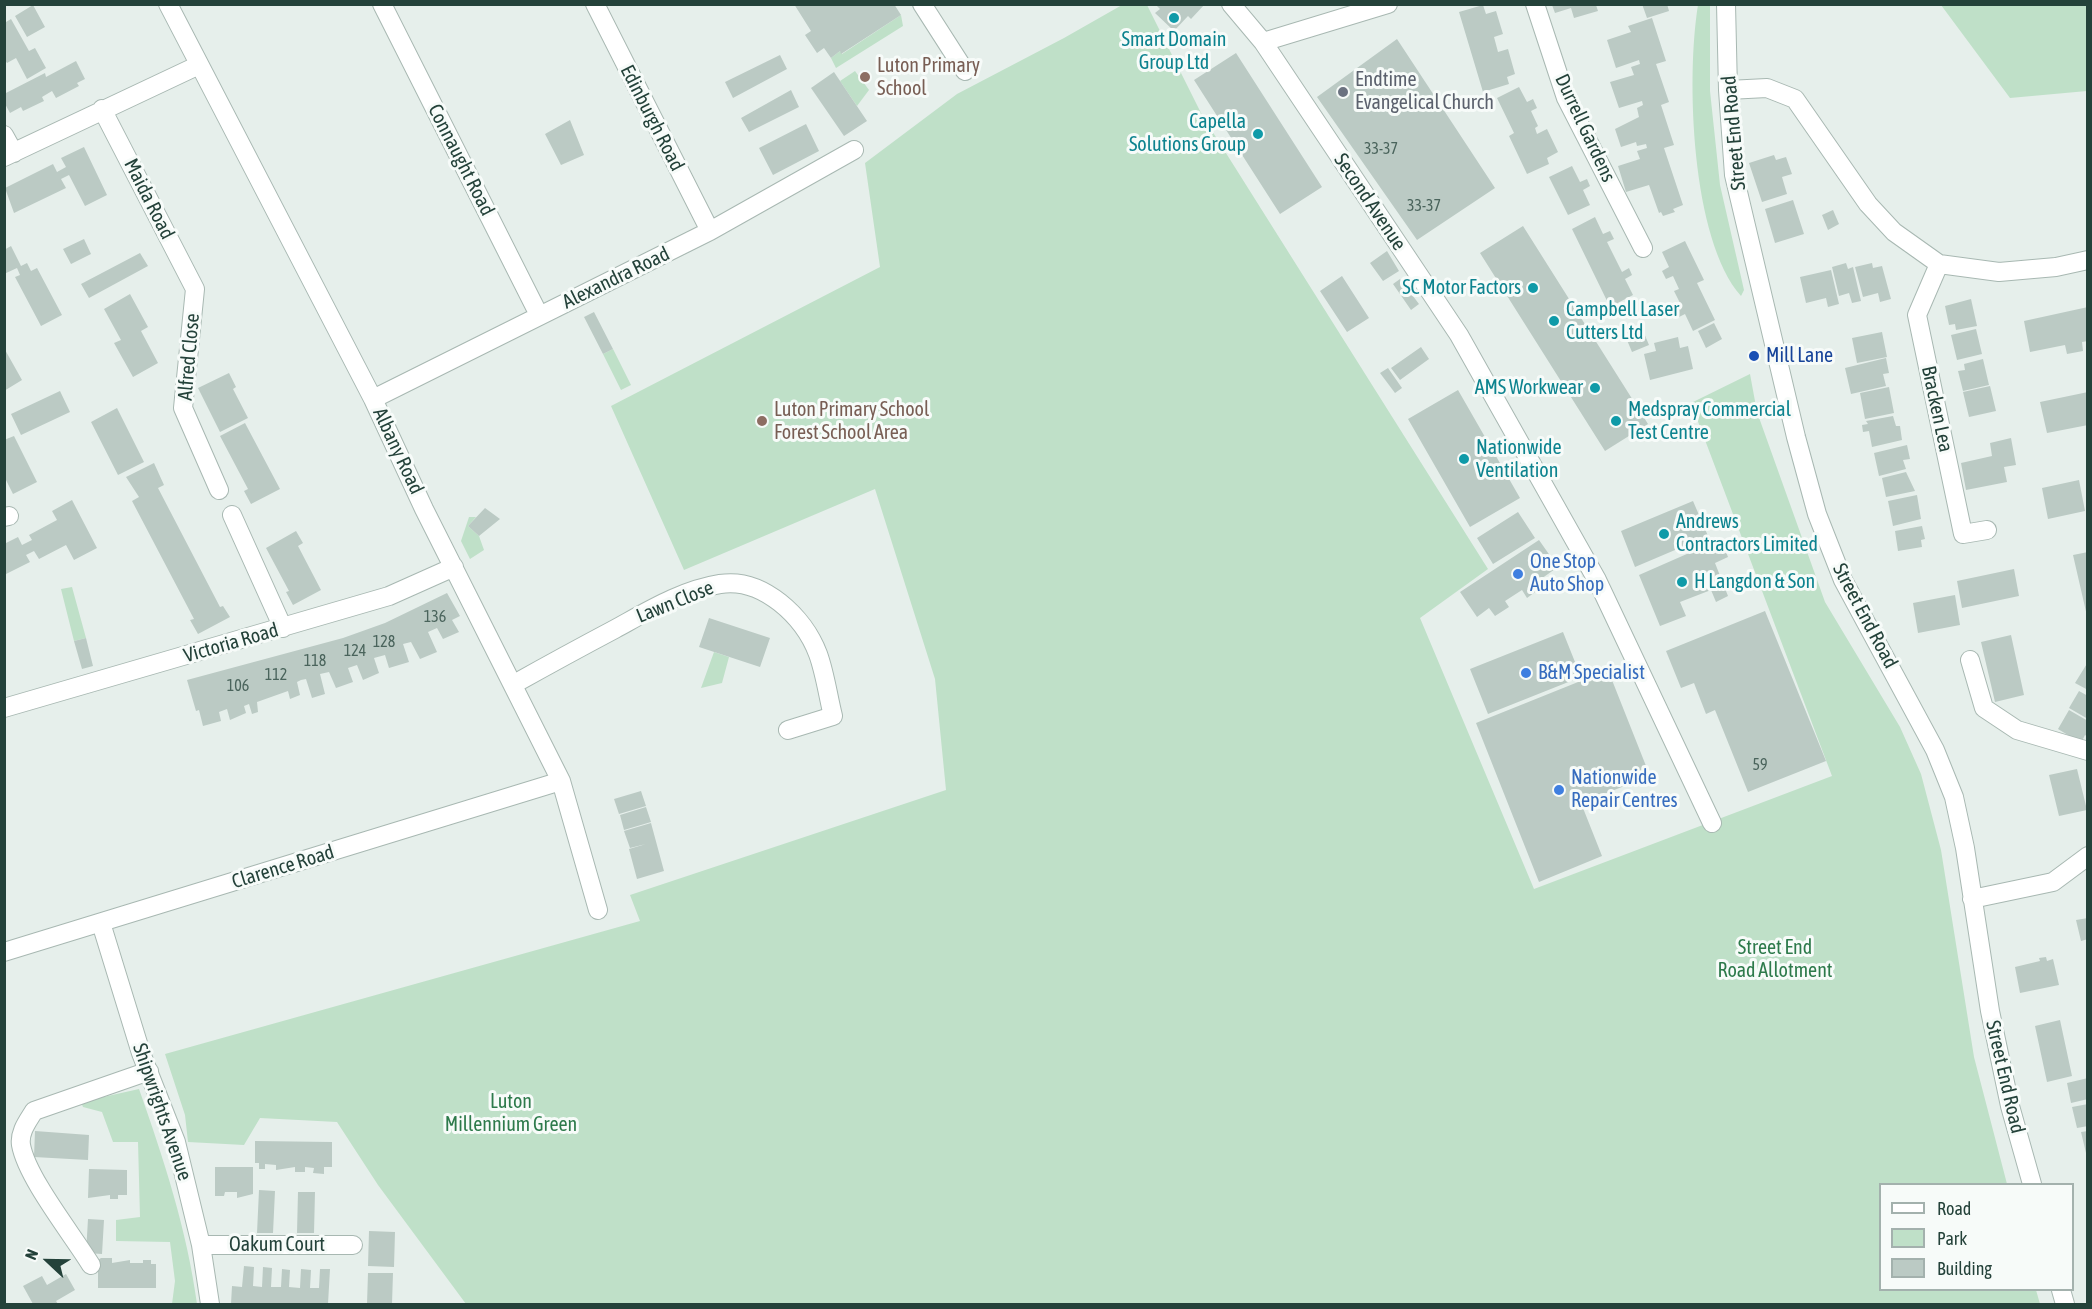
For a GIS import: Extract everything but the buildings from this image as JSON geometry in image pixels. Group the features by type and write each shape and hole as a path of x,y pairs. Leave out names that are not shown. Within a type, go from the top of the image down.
{"street":[{"name":"Albany Road","path":"168,4 373,399 561,781 598,910"},
{"name":"Connaught Road","path":"382,4 540,315"},
{"name":"Edinburgh Road","path":"595,4 710,231"},
{"path":"922,4 965,71"},
{"name":"Second Avenue","path":"1231,4 1263,42 1459,335 1597,580 1712,823"},
{"path":"1263,42 1388,4"},
{"name":"Durrell Gardens","path":"1535,4 1566,98 1643,248"},
{"name":"Street End Road","path":"1726,4 1728,90 1734,175 1796,438 1817,514 1843,580 1939,759 1954,797 1990,1011 2010,1106 2031,1183"},
{"path":"4,135 9,155 199,65"},
{"path":"1728,90 1767,88 1795,99 1868,204 1894,232 1939,264 1999,272 2056,267 2088,260"},
{"name":"Maida Road","path":"102,109 195,289"},
{"name":"Alexandra Road","path":"373,399 710,231 854,150"},
{"name":"Bracken Lea","path":"1939,264 1917,315 1963,534 1987,530"},
{"name":"Alfred Close","path":"195,289 183,408 219,490"},
{"path":"232,515 283,628"},
{"name":"Victoria Road","path":"4,708 389,596 454,567"},
{"name":"Lawn Close","path":"514,684 657,606 720,584 740,584 760,591 783,604 802,625 818,653 833,716 788,730"},
{"path":"1970,660 1984,708 2018,730 2088,750"},
{"name":"Clarence Road","path":"4,952 561,781"},
{"path":"1972,899 2052,882 2088,856"},
{"name":"Shipwrights Avenue","path":"101,923 149,1071 176,1142 201,1245 210,1305"},
{"path":"91,1264 35,1177 21,1144 24,1126 34,1111 149,1071"},
{"name":"Oakum Court","path":"201,1245 353,1245"}],"green space":[{"path":"1122,5 1147,5 1202,115 1488,569 1420,618 1534,889 1832,776 1691,403 1750,374 1757,412 1825,602 1900,727 1921,774 1941,850 1974,1057 2007,1183 1879,1183 1879,1291 2036,1291 2040,1304 466,1304 378,1185 337,1122 260,1118 244,1145 188,1142 185,1115 165,1054 640,921 630,895 946,790 935,679 875,489 684,570 611,406 880,267 865,163 957,94"},
{"path":"1698,5 1710,5 1710,91 1720,185 1744,290 1741,296 1724,270 1712,237 1702,198 1693,114 1694,36"},
{"path":"1941,5 2087,5 2087,91 2010,98"},
{"path":"901,15 903,26 836,68 831,58 840,51 842,54"},
{"path":"855,71 869,90 857,106 840,81"},
{"path":"613,349 631,385 621,390 603,354"},
{"path":"469,517 476,517 468,526 479,536 484,550 470,559 461,541"},
{"path":"72,587 86,638 74,641 61,589"},
{"path":"714,652 729,657 722,683 701,688"},
{"path":"139,1089 174,1195 193,1276 197,1304 172,1304 175,1281 170,1242 116,1241 116,1220 140,1217 138,1142 113,1142 102,1112 83,1107 81,1102"}],"place":[{"name":"Smart Domain Group Ltd","path":"1174,18"},
{"name":"Luton Primary School","path":"865,77"},
{"name":"Endtime Evangelical Church","path":"1343,92"},
{"name":"Capella Solutions Group","path":"1258,134"},
{"name":"SC Motor Factors","path":"1533,288"},
{"name":"Campbell Laser Cutters Ltd","path":"1554,321"},
{"name":"Mill Lane","path":"1754,356"},
{"name":"AMS Workwear","path":"1595,388"},
{"name":"Luton Primary School Forest School Area","path":"762,421"},
{"name":"Medspray Commercial Test Centre","path":"1616,421"},
{"name":"Nationwide Ventilation","path":"1464,459"},
{"name":"Andrews Contractors Limited","path":"1664,534"},
{"name":"One Stop Auto Shop","path":"1518,574"},
{"name":"H Langdon & Son","path":"1682,582"},
{"name":"B&M Specialist","path":"1526,673"},
{"name":"Nationwide Repair Centres","path":"1559,790"}],"park label":[{"name":"Street End Road Allotment","path":"1775,960"},
{"name":"Luton Millennium Green","path":"511,1114"}]}
